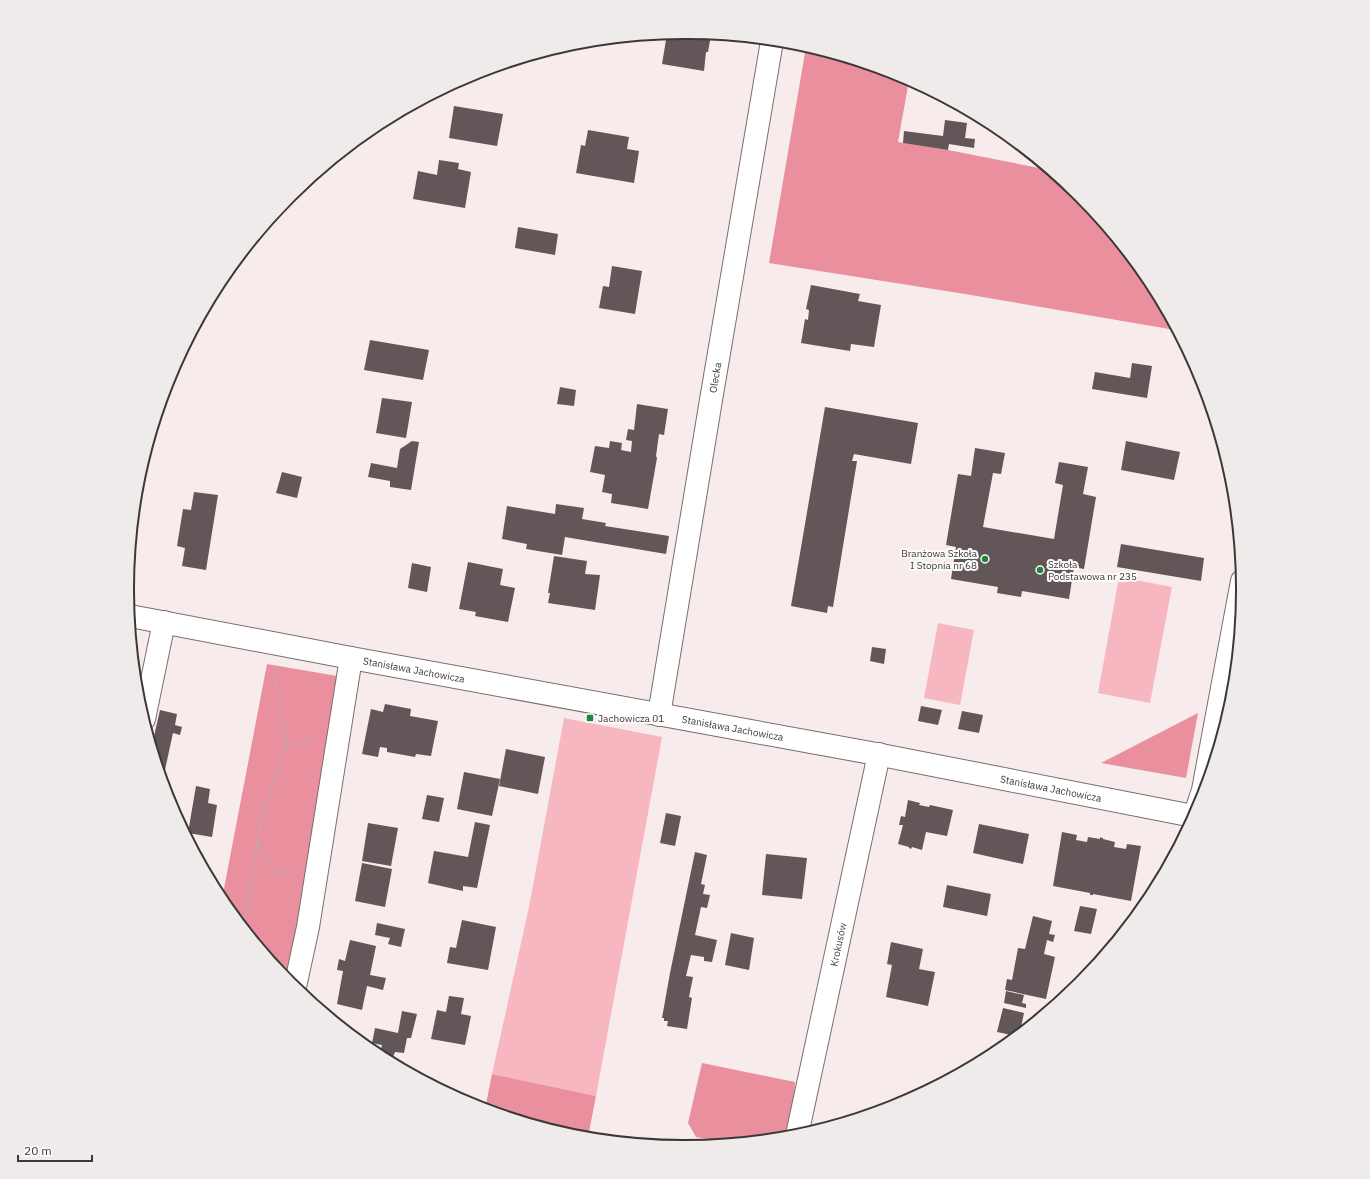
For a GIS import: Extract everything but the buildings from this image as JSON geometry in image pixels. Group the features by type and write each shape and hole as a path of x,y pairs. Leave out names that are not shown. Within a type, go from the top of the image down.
{"street":[{"name":"Olecka","path":"659,714 709,408 771,46"},
{"name":"Stanisława Jachowicza","path":"135,617 351,658 879,754 1187,815"},
{"path":"147,705 164,622"},
{"path":"1209,755 1234,623"},
{"path":"297,980 308,927 321,851 351,658"},
{"name":"Krokusów","path":"799,1127 879,754"}],"path":[{"path":"244,919 263,814 286,744 275,678 277,660"},
{"path":"258,841 264,857 277,872 299,869 321,851"}],"shaded area":[{"path":"805,53 862,68 908,87 898,142 948,150 1038,168 1074,200 1122,254 1143,284 1170,329 965,294 769,263"},
{"path":"1119,577 1172,587 1150,703 1098,693"},
{"path":"938,623 974,630 960,705 924,698"},
{"path":"267,664 337,676 332,702 325,770 306,887 289,971 248,925 224,890"},
{"path":"1198,713 1186,778 1101,763"},
{"path":"564,718 662,737 596,1096 492,1074 529,907"},
{"path":"702,1063 795,1082 794,1107 790,1129 757,1135 708,1139 696,1137 688,1123"},
{"path":"492,1074 596,1096 589,1131 543,1121 508,1111 486,1103"}],"place":[{"name":"Branżowa Szkoła I Stopnia nr 68","path":"985,559"},
{"name":"Szkoła Podstawowa nr 235","path":"1040,570"},
{"name":"Jachowicza 01","path":"590,718"}]}
